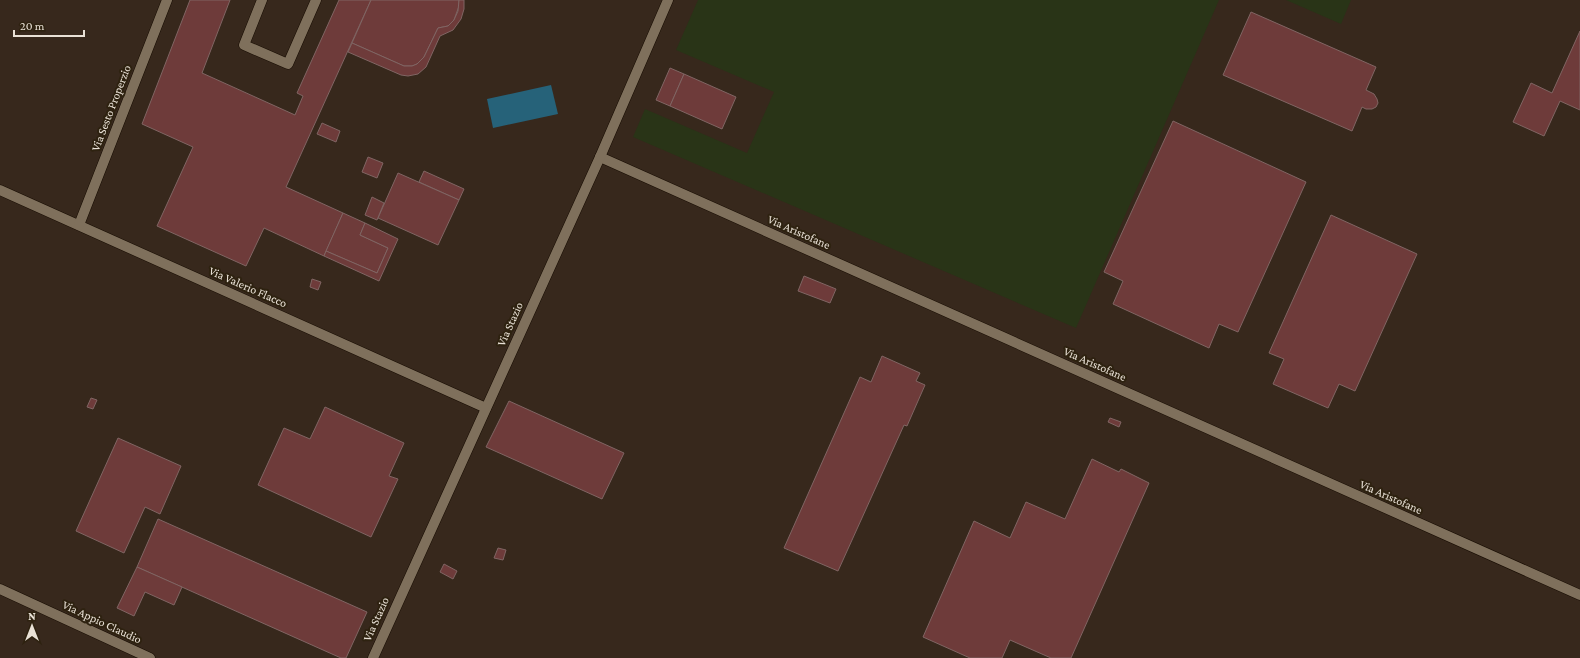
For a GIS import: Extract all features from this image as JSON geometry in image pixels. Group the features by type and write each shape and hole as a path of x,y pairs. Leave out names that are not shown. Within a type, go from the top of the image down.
{"street":[{"name":"Via Sesto Properzio","path":"78,225 167,0"},
{"path":"262,0 244,45 288,64 316,0"},
{"name":"Via Stazio","path":"373,658 600,157 668,0"},
{"name":"Via Aristofane","path":"600,157 1580,595"},
{"name":"Via Valerio Flacco","path":"0,190 486,408"},
{"name":"Via Appio Claudio","path":"0,589 150,658"}],"shaded area":[{"path":"0,0 1580,0 1580,658 0,658"}],"green space":[{"path":"698,0 1219,0 1076,328 633,137 645,109 747,153 774,92 676,50"},
{"path":"1286,0 1351,0 1341,24"}],"water":[{"path":"551,85 558,114 493,128 487,99"}],"building":[{"path":"190,0 230,0 202,73 295,115 303,96 297,93 339,0 371,0 286,187 343,213 324,256 264,228 246,266 157,226 193,147 142,124"},
{"path":"371,0 459,0 459,6 454,20 448,26 438,28 424,57 417,64 412,66 404,66 352,43"},
{"path":"459,0 464,0 464,9 461,19 453,30 440,36 426,67 418,74 408,76 401,75 348,52 352,43 404,66 412,66 417,64 424,57 438,28 448,26 454,20 458,11"},
{"path":"1251,12 1376,67 1366,90 1374,94 1377,99 1378,103 1376,107 1366,109 1362,107 1352,131 1223,75"},
{"path":"1580,31 1580,110 1560,101 1544,136 1513,122 1531,83 1552,93"},
{"path":"670,68 684,74 670,106 656,100"},
{"path":"684,74 736,97 722,129 670,106"},
{"path":"1173,121 1306,182 1238,332 1219,324 1209,348 1113,304 1123,281 1104,272"},
{"path":"322,123 340,131 336,142 317,134"},
{"path":"368,157 383,163 377,178 362,172"},
{"path":"424,171 464,189 459,200 419,182"},
{"path":"398,173 459,200 438,245 378,218"},
{"path":"372,197 384,203 377,220 365,215"},
{"path":"343,213 365,223 360,235 388,248 377,273 326,251"},
{"path":"1331,215 1417,254 1355,391 1339,384 1328,408 1273,384 1284,359 1269,353"},
{"path":"365,223 398,239 379,281 324,256 326,251 377,273 388,248 360,235"},
{"path":"804,276 836,289 830,303 798,291"},
{"path":"312,279 321,282 318,290 310,287"},
{"path":"882,356 920,373 916,381 925,385 907,426 904,425 838,571 784,548 860,377 871,382"},
{"path":"91,398 97,400 93,409 87,407"},
{"path":"509,401 624,453 602,499 486,447"},
{"path":"325,407 404,443 389,476 398,479 371,537 258,485 284,428 310,439"},
{"path":"1110,418 1121,422 1119,427 1108,422"},
{"path":"118,438 181,466 160,514 145,507 124,553 76,531"},
{"path":"1092,459 1119,472 1121,469 1149,483 1071,658 1051,658 1010,640 1002,658 970,658 923,637 974,521 1010,538 1026,502 1065,519"},
{"path":"158,519 367,612 346,658 341,658 137,567"},
{"path":"498,548 506,550 503,560 494,558"},
{"path":"444,564 457,571 453,579 440,572"},
{"path":"137,567 182,587 174,605 145,592 134,616 117,608"}]}
